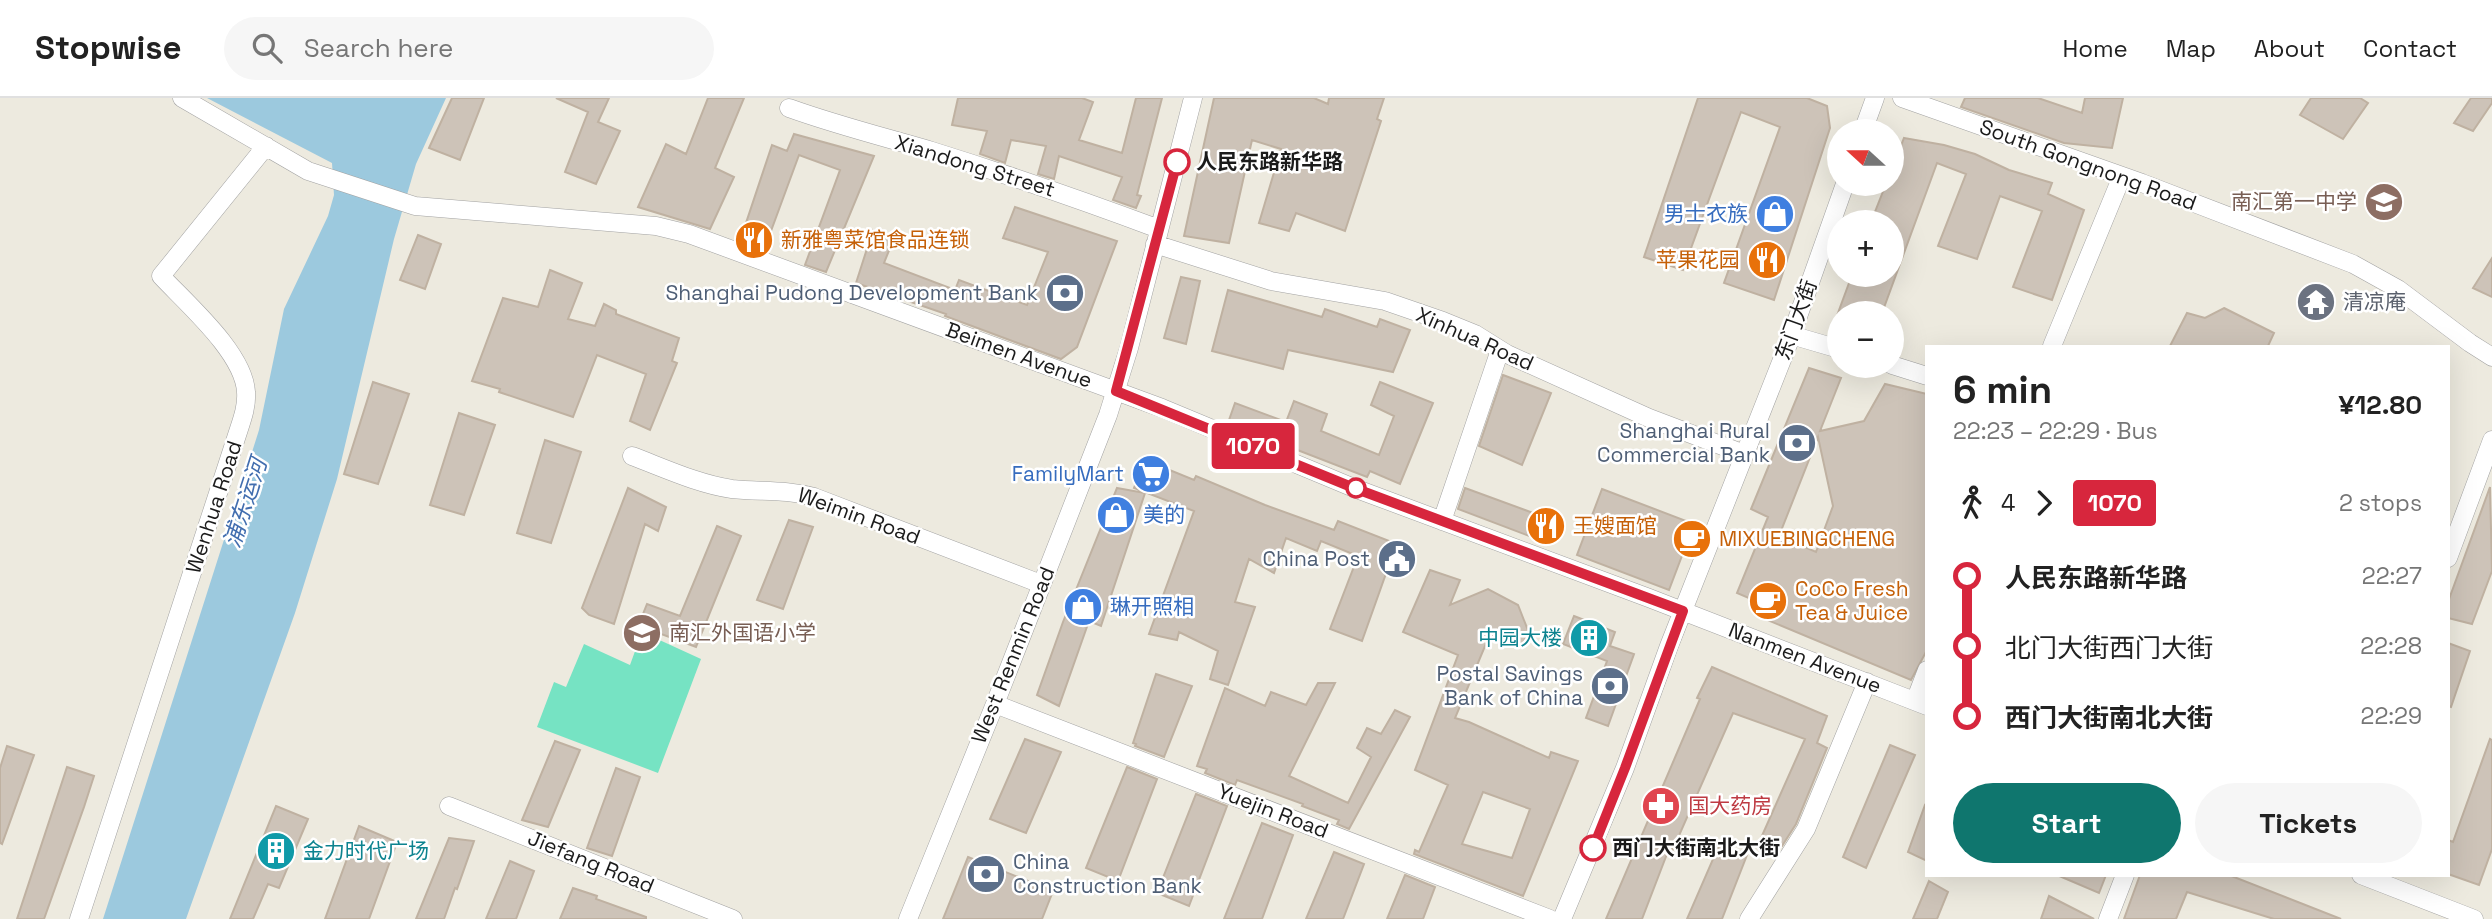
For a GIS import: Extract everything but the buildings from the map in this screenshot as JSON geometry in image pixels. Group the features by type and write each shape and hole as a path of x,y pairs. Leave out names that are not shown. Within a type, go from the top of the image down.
{"street":[{"name":"Beimen Avenue","path":"182,98 297,165 319,175 415,206 656,226 677,231 1116,391 1354,488 1683,611"},
{"name":"West Renmin Road","path":"908,919 995,704 1116,391 1193,98"},
{"path":"1867,119 1875,98"},
{"name":"South Gongnong Road","path":"1902,98 2122,176 2353,264 2398,289 2492,357"},
{"name":"Xiandong Street","path":"789,108 848,129 922,148 1021,179 1157,236"},
{"name":"Wenhua Road","path":"79,919 246,402 244,379 233,355 161,275 266,146"},
{"path":"2052,345 2122,176"},
{"name":"东门大街","path":"1562,919 1625,768 1791,335 1841,196"},
{"name":"Xinhua Road","path":"1157,236 1271,281 1385,301 1475,334 1500,350 1649,418 1744,454"},
{"path":"1791,335 1827,346"},
{"path":"1442,521 1500,350"},
{"path":"1904,369 1925,375"},
{"path":"2450,553 2492,440"},
{"name":"Weimin Road","path":"632,456 714,485 732,489 782,490 814,497 1041,584"},
{"name":"Nanmen Avenue","path":"1683,611 1921,703"},
{"path":"1921,703 1925,681"},
{"path":"1749,919 1806,829 1867,682"},
{"name":"Yuejin Road","path":"995,704 1550,919"},
{"name":"Jiefang Road","path":"449,806 733,919"},
{"path":"2108,919 2124,877"},
{"path":"2366,877 2474,919"}],"green space":[{"path":"642,632 701,659 658,773 537,727 554,682 566,687 584,644 630,665"}],"water":[{"name":"浦东运河","path":"207,98 446,98 416,164 394,239 337,479 295,613 186,919 103,919 259,430 284,309 328,216 334,195 332,163"}],"bus line":[{"name":"1070","path":"1177,162 1116,391 1354,488 1683,611 1593,848"}],"place":[{"name":"人民东路新华路","path":"1177,162"},
{"name":"南汇第一中学","path":"2384,202"},
{"name":"男士衣族","path":"1775,214"},
{"name":"新雅粤菜馆食品连锁","path":"754,240"},
{"name":"苹果花园","path":"1767,260"},
{"name":"Shanghai Pudong Development Bank","path":"1065,293"},
{"name":"清凉庵","path":"2316,302"},
{"name":"Shanghai Rural Commercial Bank","path":"1797,443"},
{"name":"FamilyMart","path":"1151,474"},
{"name":"美的","path":"1116,515"},
{"name":"王嫂面馆","path":"1546,526"},
{"name":"MIXUEBINGCHENG","path":"1692,539"},
{"name":"China Post","path":"1397,559"},
{"name":"CoCo Fresh Tea & Juice","path":"1768,601"},
{"name":"琳开照相","path":"1083,607"},
{"name":"南汇外国语小学","path":"642,633"},
{"name":"中园大楼","path":"1589,638"},
{"name":"Postal Savings Bank of China","path":"1610,686"},
{"name":"国大药房","path":"1661,806"},
{"name":"西门大街南北大街","path":"1593,848"},
{"name":"金力时代广场","path":"276,851"},
{"name":"China Construction Bank","path":"986,874"}]}
